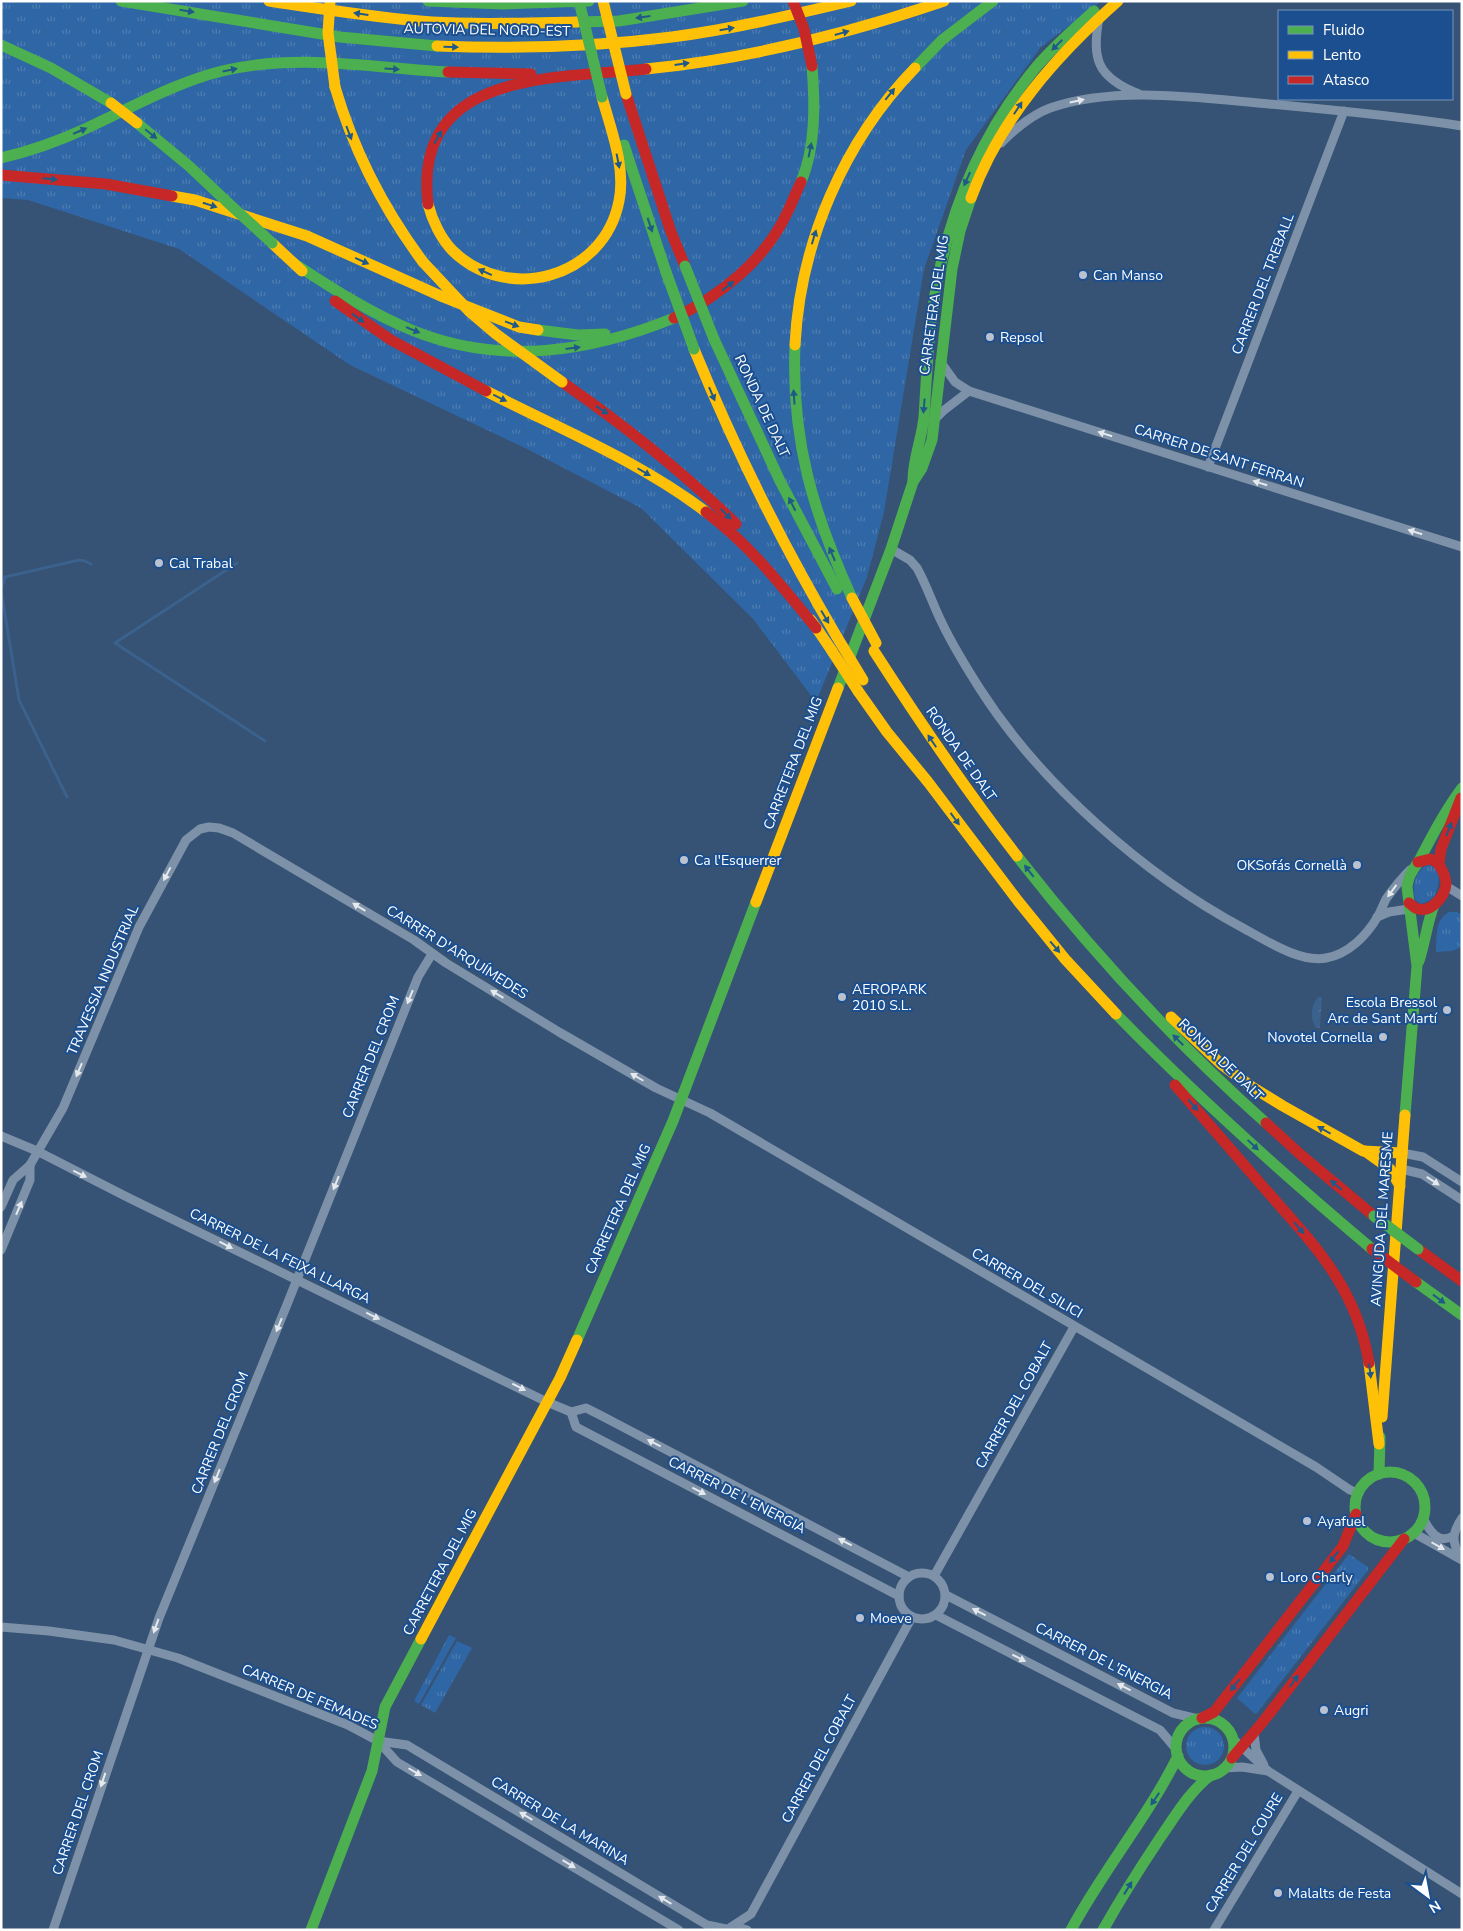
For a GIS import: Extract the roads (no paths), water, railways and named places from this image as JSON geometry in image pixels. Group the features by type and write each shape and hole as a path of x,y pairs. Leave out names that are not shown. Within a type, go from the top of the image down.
{"main road":[{"name":"AUTOVIA DEL NORD-EST","path":"121,1 293,31 372,41 433,46 562,48 693,35 745,26 851,1"},
{"name":"AUTOVIA DEL NORD-EST","path":"269,1 369,16 433,22 512,24 619,21 743,1"},
{"path":"330,1 328,33 335,87 344,119 370,180 402,234 423,262 469,311 496,334 609,414 656,450 700,487 762,553 886,730 926,780 983,858 1026,912 1314,1244 1339,1279 1353,1304 1367,1347 1379,1444"},
{"path":"428,1 502,4 588,1 606,96 616,149 620,171 621,189 615,218 596,248 584,260 566,271 550,277 529,281 509,280 487,274 470,264 442,238 434,222 426,191 426,172 430,155 436,140 448,121 461,108 477,97 532,80 634,70 723,59 770,50 817,40 944,1"},
{"path":"579,1 606,96 641,200 694,349 727,428 754,485 809,590 926,780"},
{"path":"602,1 628,89"},
{"path":"611,1 628,89"},
{"path":"295,264 378,316 419,333 460,345 503,351 544,351 582,347 610,341 655,327 690,312 738,279 759,256 774,236 792,204 801,183 808,160 814,115 812,66 804,30 793,1"},
{"path":"850,603 818,516 800,445 794,404 793,364 798,306 805,269 816,229 830,193 845,162 872,118 898,85 924,57 964,22 993,1"},
{"name":"CARRETERA DEL MIG","path":"913,482 912,471 921,437 939,274 951,221 965,185 992,128 1024,81 1060,41 1107,1"},
{"name":"CARRETERA DEL MIG","path":"311,1930 370,1776 385,1708 564,1368 680,1099 891,549 913,482 929,452 953,264 963,220 972,194 992,152 1017,110 1036,84 1070,45 1118,1"},
{"path":"1,45 50,68 111,104 137,123 189,166 343,307 401,347 624,461 702,509 758,556 816,628"},
{"path":"1,158 56,142 160,93 196,79 252,65 281,62 312,63 410,70 531,74 634,70"},
{"name":"RONDA DE DALT","path":"628,89 629,107 671,232 714,339 780,481 915,716 968,792 1059,909 1134,995 1220,1081 1316,1168 1374,1216 1462,1281"},
{"path":"1,174 106,184 195,200 307,236 443,298 519,327 578,335 616,334 655,327"},
{"path":"1417,966 1411,907 1406,887 1415,865 1442,816 1462,788"},
{"path":"1411,907 1421,910 1434,905 1442,898 1446,886 1439,864 1441,849 1462,795"},
{"path":"1415,865 1430,859 1435,860 1439,864"},
{"path":"1417,966 1426,941 1430,916 1434,905"},
{"path":"1059,909 1226,1068 1276,1102 1363,1150 1385,1165 1400,1186"},
{"name":"AVINGUDA DEL MARESME","path":"1379,1474 1379,1444 1417,966"},
{"path":"1116,1015 1292,1182 1372,1249 1462,1315"},
{"path":"1363,1150 1402,1154"},
{"path":"1103,1930 1151,1852 1188,1798 1202,1782 1224,1768 1232,1758 1234,1747 1237,1743 1254,1733 1409,1536 1419,1526 1423,1518 1424,1502 1421,1491 1415,1482 1406,1476 1396,1473 1379,1474 1369,1480 1359,1493 1356,1503 1356,1514 1343,1546 1214,1712 1191,1722 1182,1731 1178,1740 1178,1753 1183,1765 1191,1772 1211,1775"},
{"path":"1356,1514 1361,1526 1374,1538 1387,1542 1409,1536"},
{"path":"1200,1719 1210,1719 1222,1723 1237,1743"},
{"path":"1071,1930 1083,1907 1165,1783 1178,1753"}],"street":[{"path":"1100,17 1095,40 1098,61 1104,72 1114,81 1141,95"},
{"path":"992,152 1013,131 1032,117 1049,109 1090,99 1141,95 1344,111 1405,117 1462,126"},
{"name":"CARRER DEL TREBALL","path":"1208,467 1344,111"},
{"name":"CARRER DE SANT FERRAN","path":"940,362 955,382 969,390 1462,547"},
{"path":"921,437 934,421 969,390"},
{"path":"891,549 910,560 917,568 956,650 982,693 1027,752 1060,787 1111,835 1146,863 1219,915 1272,943 1305,957 1326,958 1345,951 1364,935 1392,891 1415,865"},
{"name":"TRAVESSIA INDUSTRIAL","path":"1,1207 13,1180 30,1165 63,1108 139,927 178,853 186,840 200,829 209,827 219,828"},
{"name":"CARRER D'ARQUÍMEDES","path":"219,828 233,833 258,847 414,940 432,954 567,1036 656,1088 680,1099"},
{"path":"1446,886 1462,896"},
{"path":"1377,917 1411,907"},
{"name":"CARRER DEL CROM","path":"53,1930 148,1648 418,977 432,954"},
{"name":"CARRER DEL SILICI","path":"680,1099 710,1113 1316,1467 1350,1490 1359,1493"},
{"name":"CARRER DE LA FEIXA LLARGA","path":"1,1136 37,1151 129,1198 547,1402"},
{"path":"1402,1154 1423,1157 1462,1182"},
{"name":"TRAVESSIA INDUSTRIAL","path":"1,1250 30,1180 30,1165"},
{"path":"1401,1169 1422,1174 1462,1200"},
{"name":"CARRER DEL COBALT","path":"934,1576 1074,1327"},
{"name":"CARRER DE L'ENERGIA","path":"547,1402 571,1412 586,1408 910,1577"},
{"name":"CARRER DE L'ENERGIA","path":"571,1412 576,1427 579,1429 899,1596"},
{"path":"1423,1518 1428,1528 1441,1539 1445,1540 1453,1536"},
{"path":"1461,1560 1454,1545 1453,1536 1462,1518"},
{"path":"1409,1536 1461,1560"},
{"path":"924,1573 934,1576 940,1582 946,1595 943,1606 936,1615 924,1619 912,1617 902,1606 899,1596 902,1585 910,1577 917,1574 924,1573"},
{"name":"CARRER DE L'ENERGIA","path":"946,1595 1172,1713 1200,1719"},
{"path":"936,1615 1160,1730 1178,1753"},
{"name":"CARRER DEL COBALT","path":"728,1929 751,1914 912,1617"},
{"name":"CARRER DE FEMADES","path":"1,1627 90,1636 148,1648 348,1725 378,1741 397,1762 679,1930"},
{"path":"1254,1733 1256,1750 1268,1771"},
{"name":"CARRER DE LA MARINA","path":"378,1741 407,1745 707,1925 747,1930"},
{"path":"1237,1743 1268,1771 1462,1894"},
{"path":"1224,1768 1242,1767 1268,1771"},
{"name":"CARRER DEL COURE","path":"1214,1930 1298,1791"},
{"path":"751,1914 752,1930"}],"water":[{"path":"1318,997 1322,997 1320,1028 1316,1028 1312,1012 1313,1005"}],"waterway":[{"path":"67,797 19,700 1,590 5,577 79,560 91,564"},
{"path":"237,563 115,643 265,741"}],"place":[{"name":"Can Manso","path":"1083,275"},
{"name":"Repsol","path":"990,337"},
{"name":"Cal Trabal","path":"159,563"},
{"name":"Ca l'Esquerrer","path":"684,860"},
{"name":"OKSofás Cornellà","path":"1357,865"},
{"name":"AEROPARK 2010 S.L.","path":"842,997"},
{"name":"Escola Bressol Arc de Sant Martí","path":"1447,1010"},
{"name":"Novotel Cornella","path":"1383,1037"},
{"name":"Ayafuel","path":"1307,1521"},
{"name":"Loro Charly","path":"1270,1577"},
{"name":"Moeve","path":"860,1618"},
{"name":"Augri","path":"1324,1710"},
{"name":"Malalts de Festa","path":"1278,1893"}]}
